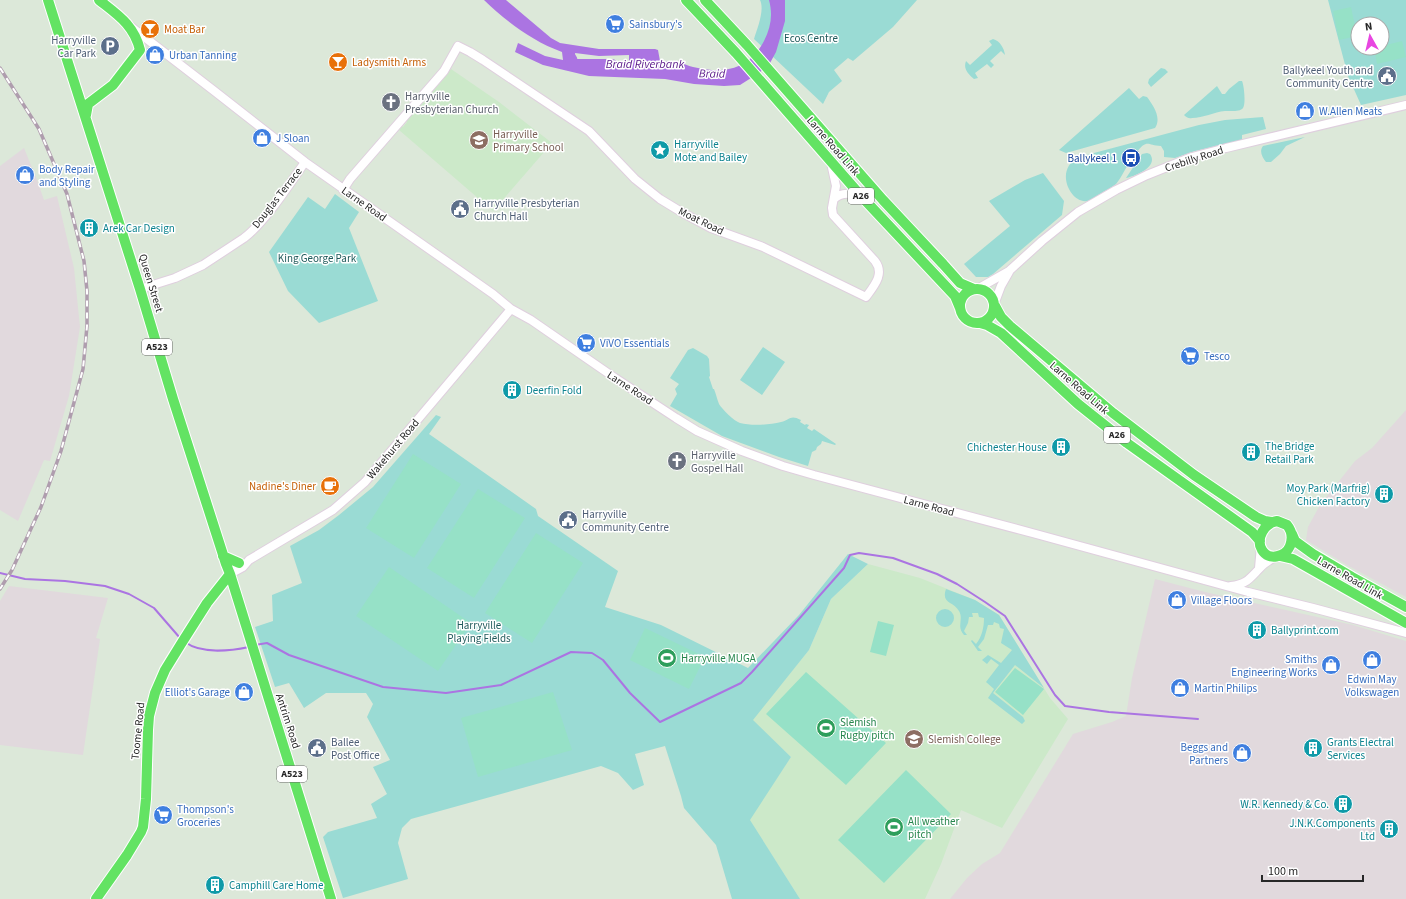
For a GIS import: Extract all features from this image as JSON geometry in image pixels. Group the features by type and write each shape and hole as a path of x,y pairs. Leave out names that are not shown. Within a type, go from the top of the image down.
{"main road":[{"name":"Queen Street","path":"48,0 140,289 173,399 230,574"},
{"path":"86,119 86,108 88,104 113,85 140,50 135,35 129,25 99,0"},
{"name":"Larne Road Link","path":"686,0 736,53 862,197 956,296 960,308"},
{"name":"Larne Road Link","path":"705,0 747,45 883,200 960,283 976,289"},
{"path":"75,87 85,96 94,98"},
{"path":"960,308 962,298 969,290 976,289"},
{"name":"A26","path":"976,289 988,292 993,298 995,304"},
{"path":"980,323 990,318 995,304"},
{"name":"Larne Road Link","path":"995,304 1001,317 1010,326 1112,413 1194,475 1256,517 1272,522"},
{"name":"A26","path":"960,308 962,314 969,322 980,323"},
{"name":"Larne Road Link","path":"980,323 1001,333 1078,404 1187,488 1252,532 1260,543"},
{"path":"1260,543 1265,528 1272,522"},
{"name":"A26","path":"1272,522 1283,522 1287,525 1292,534"},
{"path":"1278,557 1287,551 1292,534"},
{"name":"Larne Road Link","path":"1292,534 1295,541 1313,554 1406,608"},
{"name":"A26","path":"1260,543 1262,550 1267,555 1278,557"},
{"path":"223,556 239,563"},
{"name":"Larne Road Link","path":"1278,557 1293,559 1406,623"},
{"name":"Toome Road","path":"96,899 127,855 143,826 145,814 149,716 155,693 166,670 207,602 230,574"},
{"name":"Antrim Road","path":"230,574 331,899"}],"street":[{"name":"Larne Road","path":"129,25 304,162 511,308 676,418 698,431 735,449 808,473 1228,587 1406,633"},
{"path":"140,50 146,45 153,43"},
{"name":"Moat Road","path":"343,190 350,179 444,71 458,46 473,53 589,131 627,171 660,199 711,228 763,247 866,297 879,276 878,265 834,216 832,208 835,179 830,161"},
{"name":"Crebilly Road","path":"976,289 1009,271 1042,241 1078,212 1116,190 1164,168 1192,157 1226,148 1406,105"},
{"name":"Douglas Terrace","path":"140,289 175,278 203,265 249,234 287,188 304,162"},
{"path":"834,198 845,194 862,197"},
{"name":"Crebilly Road","path":"995,304 1000,286 1009,271"},
{"name":"Wakehurst Road","path":"230,574 243,567 250,560 333,510 365,482 511,308"},
{"path":"1248,592 1258,571 1260,543"},
{"path":"1228,587 1242,583 1278,557"},
{"name":"Wakehurst Road","path":"239,563 250,560"},
{"path":"230,574 233,566 239,563"}],"shaded area":[{"path":"1351,7 1353,16 1350,16 1350,38 1339,40 1333,11"},
{"path":"1402,41 1406,57 1377,64 1376,56 1390,56 1390,44"},
{"name":"Harryville Primary School","path":"451,69 499,102 552,143 493,211 399,130 442,80 440,78 444,73 446,75"},
{"path":"24,148 44,200 57,196 74,268 80,327 69,396 50,461 44,460 18,521 0,510 0,166"},
{"path":"1406,410 1406,597 1347,565 1306,540 1308,527 1320,505 1355,461 1372,448"},
{"path":"413,454 461,484 414,558 366,528"},
{"path":"478,489 525,518 474,598 427,568"},
{"path":"536,533 583,563 532,643 485,613"},
{"name":"Slemish College","path":"868,564 920,578 975,600 999,615 1050,698 1068,719 1002,828 961,810 941,864 925,899 800,899 749,819 791,757 752,720 809,650 831,599"},
{"path":"389,567 471,623 438,671 356,616"},
{"path":"1155,579 1205,592 1353,625 1406,641 1406,899 950,899 967,878 982,864 1000,853 1073,734 1126,716 1132,678"},
{"path":"9,586 108,598 96,638 100,639 83,755 0,745 0,601"},
{"path":"878,621 894,625 886,656 870,652"},
{"name":"Harryville MUGA","path":"645,628 705,657 689,689 630,660"},
{"path":"1015,668 1044,689 1023,715 995,692"},
{"name":"Slemish Rugby pitch","path":"806,672 886,743 846,785 766,714"},
{"path":"553,692 572,750 478,777 461,718"},
{"name":"All weather pitch","path":"906,770 951,814 884,883 838,840"}],"green space":[{"name":"Ecos Centre","path":"760,0 917,0 893,27 853,61 848,58 834,70 842,81 829,92 823,104 754,39 759,25 762,9"},
{"path":"1328,0 1406,0 1406,95 1361,105 1348,76"},
{"path":"993,39 998,41 1001,45 1005,55 1001,51 990,61 994,65 991,68 987,64 975,73 978,78 974,79 966,69 966,61 970,65 992,45 989,41"},
{"path":"1161,68 1168,72 1151,87 1148,83 1149,79"},
{"path":"1239,81 1242,81 1244,90 1244,106 1242,109 1225,111 1196,118 1189,118 1184,115 1217,86 1222,94 1225,94"},
{"path":"1129,88 1139,99 1143,96 1147,97 1152,104 1158,120 1155,128 1066,153 1059,150"},
{"path":"1263,117 1266,129 1242,135 1242,140 1195,151 1175,158 1164,157 1164,151 1161,146 1145,144 1136,153 1134,151 1128,159 1131,161 1116,184 1093,199 1081,201 1075,197 1067,185 1067,170 1071,163 1079,157 1199,125 1225,120"},
{"path":"1305,137 1286,146 1271,162 1266,162 1262,156 1261,150 1263,146"},
{"path":"1142,154 1150,154 1152,159 1149,167 1140,173 1126,178"},
{"path":"1043,173 1064,201 1062,215 993,274 988,277 976,277 964,264 1010,226 989,201 1025,180"},
{"name":"King George Park","path":"335,194 359,212 349,228 378,301 319,323 288,291 269,252 308,197 325,209"},
{"path":"763,347 785,362 762,395 740,380"},
{"path":"693,348 707,356 709,359 709,377 719,404 725,412 735,420 749,425 760,425 776,423 794,418 801,420 800,422 805,425 809,425 807,428 812,431 814,429 836,444 822,441 816,450 812,452 808,466 722,436 670,406 677,394 675,389 679,384 670,378 688,350"},
{"name":"Harryville Playing Fields","path":"436,415 441,417 429,434 536,509 538,516 618,571 605,607 661,625 748,668 799,615 848,554 868,564 831,599 809,650 753,720 791,757 750,820 800,899 732,899 716,845 684,808 665,746 635,754 644,785 633,790 618,773 601,766 411,819 402,828 398,843 408,879 343,898 323,837 328,832 377,818 371,804 387,794 373,767 390,760 367,717 373,704 366,693 326,693 304,708 289,683 275,687 255,627 273,621 272,595 302,583 290,546 319,530 373,487"},
{"path":"946,589 975,600 999,615 1044,688 1015,665 993,693 1023,717 1025,721 1022,724 988,698 994,689 986,682 999,665 991,659 987,664 982,660 988,655 1001,663 1012,650 1001,643 1004,629 1000,628 999,624 994,622 993,625 988,625 984,639 978,647 982,651 978,651 971,641 972,640 976,644 980,638 984,618 979,617 978,613 972,613 973,617 969,617 964,631 967,635 964,635 960,626 961,617 959,611 946,600"},
{"path":"945,609 951,612 954,618 951,624 945,627 939,624 936,618 939,612"}],"water":[{"name":"Braid Riverbank","path":"484,0 506,0 551,38 560,43 599,49 655,49 658,50 660,61 678,62 693,67 714,70 734,68 750,59 758,51 770,26 771,11 769,0 785,0 785,21 776,52 770,63 759,73 740,85 724,86 694,84 665,79 589,76 543,65 515,52 518,43 545,56 563,60 562,52 530,37","holes":["575,53 599,56 629,55 629,62 609,64 599,63 594,67 583,67 581,63 576,60"]}],"waterway":[{"path":"571,59 573,65 612,65"},
{"path":"255,645 267,643 289,655 383,687 446,693 501,685 571,652 592,653 603,660 630,693 660,722 741,683 844,568 850,555 859,553 893,558 937,574 957,584 1005,616 1055,695 1065,706 1109,712 1198,719"},
{"path":"0,573 25,579 65,581 105,586 129,594 154,608 180,638"},
{"path":"185,642 192,646 207,650 233,650 249,647"}],"railway":[{"path":"0,68 39,129 67,194 84,261 87,291 87,326 83,369 61,451 41,507 12,570 0,589"}],"place":[{"name":"Sainsbury's","path":"615,24"},
{"name":"Moat Bar","path":"150,29"},
{"name":"Harryville Car Park","path":"110,46"},
{"name":"Urban Tanning","path":"155,55"},
{"name":"Ladysmith Arms","path":"338,62"},
{"name":"Ballykeel Youth and Community Centre","path":"1387,76"},
{"name":"Harryville Presbyterian Church","path":"391,102"},
{"name":"W.Allen Meats","path":"1305,111"},
{"name":"J Sloan","path":"262,138"},
{"name":"Harryville Primary School","path":"479,140"},
{"name":"Harryville Mote and Bailey","path":"660,150"},
{"name":"Ballykeel 1","path":"1131,158"},
{"name":"Body Repair and Styling","path":"25,175"},
{"name":"Harryville Presbyterian Church Hall","path":"460,209"},
{"name":"Arek Car Design","path":"89,228"},
{"name":"ViVO Essentials","path":"586,343"},
{"name":"Tesco","path":"1190,356"},
{"name":"Deerfin Fold","path":"512,390"},
{"name":"Chichester House","path":"1061,447"},
{"name":"The Bridge Retail Park","path":"1251,452"},
{"name":"Harryville Gospel Hall","path":"677,461"},
{"name":"Nadine's Diner","path":"330,486"},
{"name":"Moy Park (Marfrig) Chicken Factory","path":"1384,494"},
{"name":"Harryville Community Centre","path":"568,520"},
{"name":"Village Floors","path":"1177,600"},
{"name":"Ballyprint.com","path":"1257,630"},
{"name":"Harryville MUGA","path":"667,658"},
{"name":"Edwin May Volkswagen","path":"1372,660"},
{"name":"Smiths Engineering Works","path":"1331,665"},
{"name":"Martin Philips","path":"1180,688"},
{"name":"Elliot's Garage","path":"244,692"},
{"name":"Slemish Rugby pitch","path":"826,728"},
{"name":"Slemish College","path":"914,739"},
{"name":"Ballee Post Office","path":"317,748"},
{"name":"Grants Electral Services","path":"1313,748"},
{"name":"Beggs and Partners","path":"1242,753"},
{"name":"W.R. Kennedy & Co.","path":"1343,804"},
{"name":"Thompson's Groceries","path":"163,815"},
{"name":"All weather pitch","path":"894,827"},
{"name":"J.N.K.Components Ltd","path":"1389,829"},
{"name":"Camphill Care Home","path":"215,885"}],"water label":[{"name":"Braid","path":"712,74"}]}
